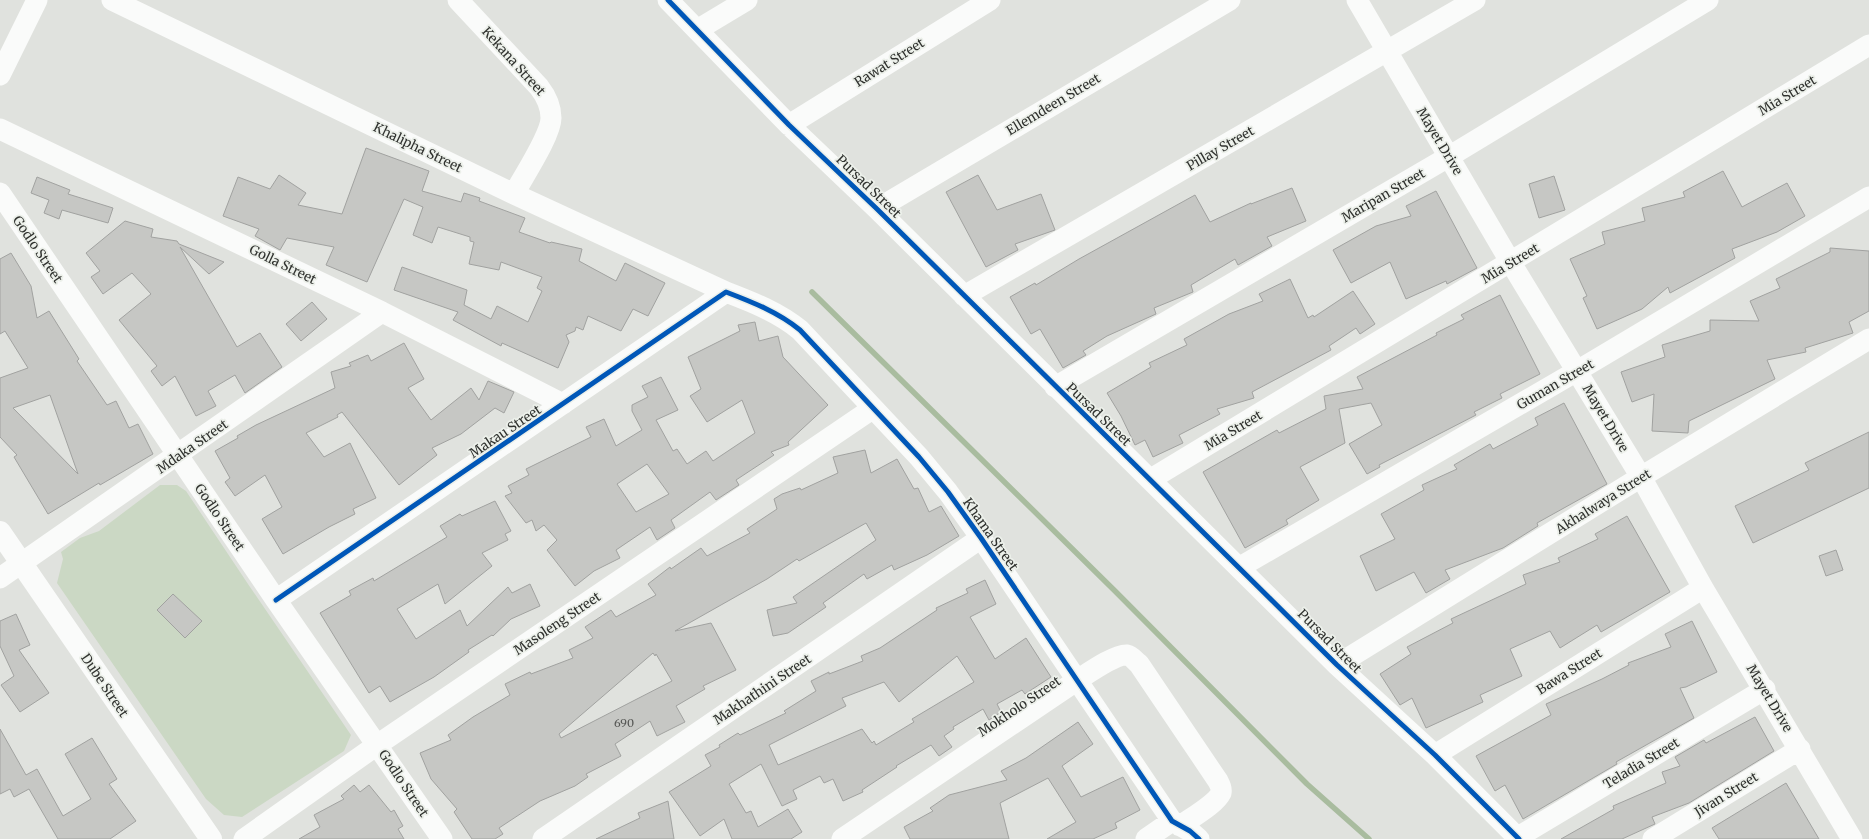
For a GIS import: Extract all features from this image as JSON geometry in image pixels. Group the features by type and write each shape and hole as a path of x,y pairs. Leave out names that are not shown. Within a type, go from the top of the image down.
{"street":[{"path":"0,75 37,0"},
{"name":"Khalipha Street","path":"112,0 514,194 726,292"},
{"name":"Kekana Street","path":"458,0 539,86 547,98 550,109 550,128 514,194"},
{"name":"Pursad Street","path":"668,0 789,125 877,209 1055,387 1240,567 1337,665 1435,755 1519,838"},
{"path":"697,30 747,0"},
{"name":"Rawat Street","path":"789,125 990,0"},
{"name":"Ellemdeen Street","path":"877,209 1230,0"},
{"name":"Mayet Drive","path":"1357,0 1450,156 1511,263 1641,477 1704,588 1800,748 1852,839"},
{"name":"Pillay Street","path":"964,296 1475,0"},
{"name":"Maripan Street","path":"1055,387 1450,156 1708,0"},
{"name":"Mia Street","path":"1151,480 1869,46"},
{"name":"Golla Street","path":"0,129 382,312 564,404"},
{"name":"Godlo Street","path":"0,193 276,600 442,839"},
{"name":"Guman Street","path":"1240,567 1577,371 1869,197"},
{"name":"Khama Street","path":"726,292 747,300 779,316 800,330 872,409 919,457 948,492 1076,681 1176,823"},
{"name":"Makau Street","path":"276,600 726,292"},
{"name":"Mdaka Street","path":"0,578 179,455 382,312"},
{"name":"Akhalwaya Street","path":"1337,665 1641,477 1869,339"},
{"name":"Masoleng Street","path":"244,839 377,745 872,409"},
{"name":"Dube Street","path":"0,532 211,839"},
{"name":"Makhathini Street","path":"543,839 980,538"},
{"name":"Bawa Street","path":"1435,755 1704,588"},
{"name":"Mokholo Street","path":"842,839 1076,681 1121,656 1131,656 1139,664 1221,787 1219,796 1212,803 1176,823"},
{"name":"Teladia Street","path":"1519,838 1765,689"},
{"name":"Jivan Street","path":"1653,839 1800,748"},
{"path":"1146,839 1176,823 1199,839"}],"green space":[{"path":"160,485 177,485 186,491 351,735 344,751 242,817 224,815 206,799 57,583 63,559 61,552 80,538 99,531"}],"building":[{"path":"366,148 429,171 422,191 461,202 464,193 480,198 479,201 525,218 519,232 550,243 582,249 579,261 616,281 625,263 665,283 648,316 633,309 621,331 588,316 583,330 576,327 575,331 566,335 569,342 558,368 502,343 501,346 453,320 458,312 394,290 402,267 467,290 464,305 491,319 497,306 528,322 542,291 537,288 542,277 501,262 499,270 469,264 474,242 470,241 470,237 438,227 432,243 413,235 423,207 404,199 367,282 326,265 334,247 287,238 280,250 255,236 259,229 223,216 238,177 270,189 279,175 306,193 298,205 342,214"},
{"path":"1723,171 1742,207 1787,183 1805,216 1777,232 1732,249 1735,258 1670,293 1668,287 1642,309 1597,329 1583,298 1587,296 1570,259 1605,244 1602,232 1645,221 1642,208 1685,197 1683,192"},
{"path":"978,175 997,210 1041,194 1055,230 1015,244 1018,250 986,267 946,192"},
{"path":"1554,176 1565,210 1539,218 1529,184"},
{"path":"37,177 70,190 68,194 113,208 108,223 62,210 59,219 44,213 49,200 31,193"},
{"path":"1292,188 1306,221 1267,237 1272,246 1238,265 1235,259 1191,285 1193,292 1154,308 1156,314 1107,336 1083,351 1086,355 1063,368 1040,329 1031,334 1010,297 1035,283 1036,285 1079,259 1195,195 1210,222 1251,203"},
{"path":"1436,191 1477,268 1447,284 1446,281 1406,299 1390,262 1351,283 1333,250 1376,226 1411,216 1406,206"},
{"path":"125,221 153,229 151,237 177,241 179,244 224,262 209,274 180,247 237,347 260,333 282,367 245,393 235,375 208,391 216,406 196,416 175,376 162,386 151,371 157,366 119,320 151,294 132,273 103,294 91,277 100,271 86,253"},
{"path":"1830,248 1869,251 1869,311 1849,322 1853,333 1805,348 1806,352 1767,360 1775,379 1689,421 1688,433 1652,431 1654,394 1632,402 1621,372 1665,357 1662,345 1710,331 1710,320 1759,321 1750,301 1780,288 1776,279 1830,252"},
{"path":"11,253 31,286 37,318 49,311 79,359 77,361 107,405 116,401 129,428 138,424 153,454 100,485 99,483 48,514 14,457 17,455 0,437 0,378 28,368 5,331 0,334 0,259","holes":["50,395 78,474 13,408"]},
{"path":"1290,279 1308,318 1313,315 1314,317 1353,291 1375,324 1360,334 1356,328 1329,346 1331,350 1252,392 1254,398 1217,409 1220,414 1179,435 1183,443 1153,457 1145,440 1135,445 1121,416 1107,393 1151,367 1149,363 1187,345 1184,339 1229,314 1263,301 1259,294"},
{"path":"1500,295 1540,374 1500,394 1502,398 1474,412 1476,415 1379,465 1380,467 1367,474 1349,444 1382,425 1371,403 1339,409 1345,443 1300,467 1319,500 1286,520 1288,524 1245,548 1203,472 1277,430 1279,433 1326,409 1324,396 1363,389 1357,377 1437,335 1436,333 1464,319 1461,315"},
{"path":"312,302 327,319 301,341 286,324"},
{"path":"755,322 759,341 778,336 783,357 828,405 788,442 789,445 771,452 774,455 736,480 739,485 716,500 710,492 671,520 675,528 657,540 650,527 616,550 620,558 594,571 575,586 547,550 557,540 544,525 536,531 532,520 526,523 505,496 512,493 508,486 529,475 526,469 591,437 586,427 604,419 616,446 642,430 632,411 632,405 648,397 642,386 661,377 678,410 656,420 673,451 677,449 687,464 706,451 713,461 755,433 742,400 707,422 690,396 701,389 688,357 740,331 738,325","holes":["647,464 669,494 636,512 617,484"]},
{"path":"404,343 424,379 408,388 431,420 471,388 479,400 488,381 514,392 504,413 495,408 461,434 432,448 437,455 399,485 342,412 337,415 338,417 306,433 324,457 350,443 376,498 353,509 355,514 329,527 283,554 262,519 282,507 265,475 235,496 225,482 230,478 215,451 238,438 237,436 256,425 335,388 331,372 351,366 349,363 368,355 371,361"},
{"path":"1564,403 1607,484 1537,523 1538,526 1503,548 1445,570 1450,579 1426,593 1414,572 1376,591 1360,556 1395,539 1381,514 1424,490 1422,485 1457,469 1454,465 1490,444 1493,449 1538,425 1535,418"},
{"path":"1869,432 1869,488 1753,543 1735,506 1809,470 1805,463"},
{"path":"865,450 871,473 897,459 914,489 918,488 929,512 941,506 959,536 927,555 894,570 892,565 867,579 864,574 823,603 826,607 788,633 773,636 767,610 797,603 793,597 876,540 866,523 799,561 797,559 767,579 675,631 711,623 736,670 703,686 705,689 676,706 685,722 657,736 650,721 615,744 621,756 586,774 588,777 575,786 540,801 499,828 503,834 495,839 472,839 454,812 457,809 431,779 420,753 451,740 448,735 473,717 510,695 505,684 530,672 531,674 573,658 569,650 593,638 585,627 611,610 616,617 656,595 648,584 670,567 671,569 701,548 707,556 750,533 747,529 777,509 774,499 782,494 800,488 801,490 838,473 833,457","holes":["653,653 655,656 656,654 672,681 561,738 559,734"]},
{"path":"495,501 511,531 505,534 508,540 482,553 492,566 445,604 438,584 397,609 416,639 460,610 467,626 508,587 512,593 530,584 540,606 511,619 493,636 492,635 468,650 469,652 434,677 390,702 380,686 369,693 320,613 351,595 349,591 373,578 374,581 447,537 440,526 460,514 462,516"},
{"path":"1627,516 1670,592 1601,632 1597,625 1560,648 1550,631 1510,649 1522,676 1480,695 1483,702 1426,728 1412,698 1400,705 1380,674 1411,654 1407,647 1453,623 1451,619 1526,584 1523,575 1560,562 1558,558 1598,539 1595,534"},
{"path":"1836,550 1843,570 1826,576 1819,556"},
{"path":"985,580 996,604 970,617 995,659 1026,638 1051,677 1025,694 1022,690 997,704 1001,712 989,720 983,709 953,727 954,729 944,736 952,747 939,756 931,745 896,766 897,767 862,790 863,792 843,801 833,779 824,783 820,776 793,790 797,799 782,806 761,764 729,784 746,813 751,811 758,827 788,809 802,832 791,839 732,839 724,819 700,836 669,792 711,766 705,755 720,747 719,745 738,733 740,735 786,713 784,711 816,691 811,681 829,672 829,674 863,661 861,656 880,648 937,610 936,608 968,593 966,589","holes":["957,656 974,682 912,719 914,722 876,745 874,741 872,743 862,729 778,765 769,745 846,706 842,698 884,682 899,702"]},
{"path":"173,594 202,621 185,638 157,610"},
{"path":"16,614 30,645 19,650 49,693 20,712 1,685 14,676 0,646 0,621"},
{"path":"1692,621 1717,672 1686,687 1680,688 1694,718 1616,762 1617,764 1523,819 1505,785 1495,791 1476,756 1551,715 1546,704 1602,679 1629,665 1628,663 1671,647 1665,634"},
{"path":"1755,717 1774,751 1689,803 1652,817 1655,824 1622,839 1561,839 1614,809 1613,806 1666,783 1662,772 1680,766 1675,757 1704,740 1706,743"},
{"path":"1078,722 1093,744 1062,766 1081,797 1123,777 1140,810 1115,823 1117,828 1093,839 1047,839 1076,822 1048,778 1000,803 1009,839 910,839 904,827 933,811 930,808 949,795 1007,780 1001,771 1026,758"},
{"path":"0,729 26,775 37,769 63,816 91,799 65,754 92,738 117,779 109,784 136,821 110,839 58,839 29,789 14,797 10,789 0,794"},
{"path":"1786,783 1819,839 1719,839 1712,828"},
{"path":"354,785 360,792 369,785 391,812 394,810 403,826 398,829 404,839 299,839 320,827 314,815 344,799 341,796"},
{"path":"668,801 674,839 596,839 640,818 638,813"}],"waterway":[{"path":"812,292 1115,591 1307,784 1369,839"}],"cycle path":[{"path":"668,0 789,125 877,209 1337,665 1435,755 1519,839"},
{"path":"276,600 726,292 774,313 800,330 919,457 948,492 981,538 1172,821 1190,831 1199,839"}]}
